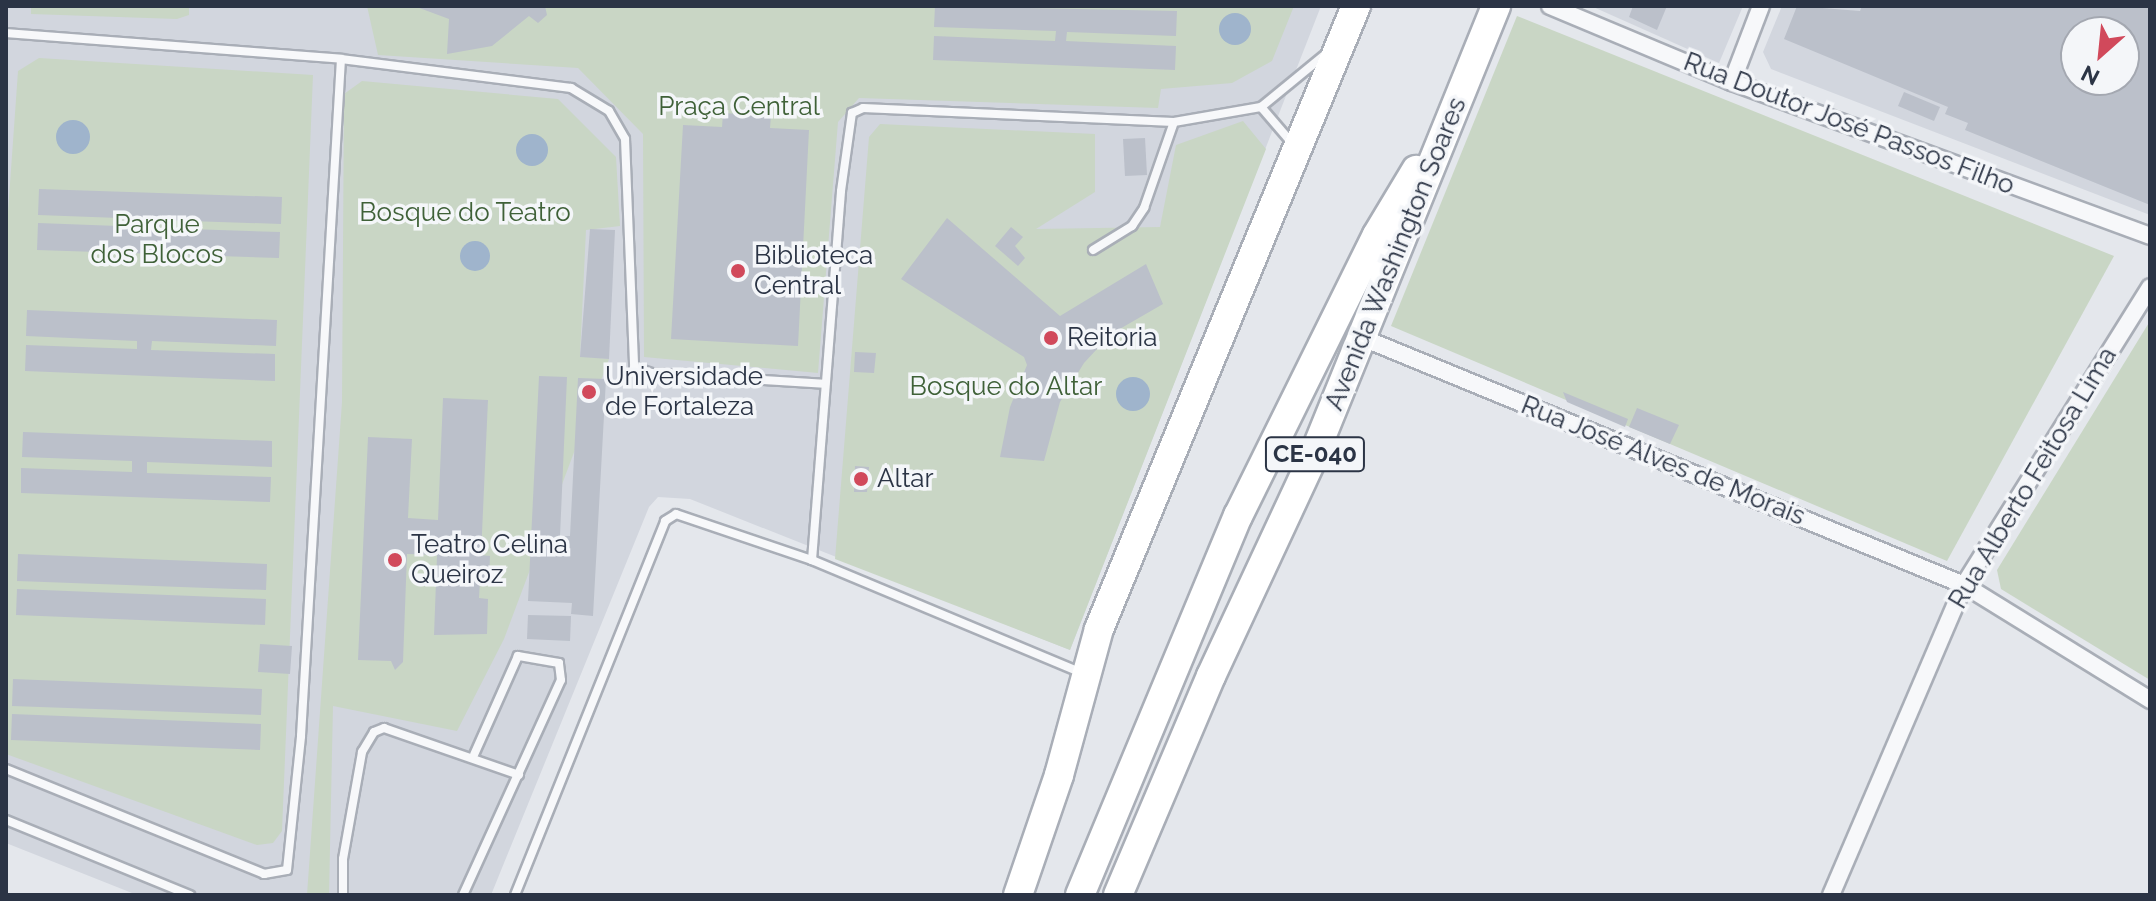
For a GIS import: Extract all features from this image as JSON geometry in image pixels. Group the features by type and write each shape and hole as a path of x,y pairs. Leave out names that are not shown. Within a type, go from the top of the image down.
{"highway":[{"path":"1018,895 1059,775 1084,673 1356,6"},
{"name":"Avenida Washington Soares","path":"1118,895 1363,338 1496,6"},
{"path":"1080,895 1238,516 1377,235 1463,90"}],"street":[{"name":"Rua Doutor José Passos Filho","path":"1550,6 1732,82 2150,236"},
{"path":"1732,82 1761,6"},
{"name":"Rua Alberto Feitosa Lima","path":"1831,895 1964,585 2150,287"},
{"name":"Rua José Alves de Morais","path":"1363,338 1964,585 2150,700"}],"lane":[{"path":"6,33 341,59 571,88 596,98 620,125 625,139 634,367 651,373 824,384"},
{"path":"812,560 824,384 852,113 863,108 1174,122 1261,107 1342,41"},
{"path":"6,769 264,874 273,876 287,870 301,736 341,59"},
{"path":"1261,107 1297,149"},
{"path":"1093,250 1132,226 1144,208 1174,122"},
{"path":"515,895 665,521 676,514 691,515 812,560 1084,673"},
{"path":"463,895 519,775 563,670 551,659 522,654 513,662 474,755"},
{"path":"343,895 343,859 368,736 384,728 474,755 519,775"},
{"path":"6,820 190,895"}],"shaded area":[{"name":"Universidade de Fortaleza","path":"6,6 1321,6 1070,650 690,499 658,497 649,507 491,895 137,895 6,843"},
{"path":"1591,6 1743,6 1719,63"},
{"path":"1782,6 2150,6 2150,215 1771,69 1763,52"}],"green space":[{"path":"31,6 189,6 189,15 177,19 31,14"},
{"name":"Praça Central","path":"367,6 1294,6 1272,61 1232,83 1161,89 1158,108 859,98 838,122 818,373 644,357 643,134 578,68 378,55"},
{"path":"1517,16 2114,256 1947,561 1391,326"},
{"name":"Parque dos Blocos","path":"39,58 313,75 282,831 273,843 257,845 6,754 6,240 18,71"},
{"name":"Bosque do Teatro","path":"362,81 558,99 616,157 620,226 586,230 580,356 609,359 504,639 457,731 333,706 329,895 307,895 342,402 344,94"},
{"name":"Bosque do Altar","path":"1243,121 1266,149 1070,650 835,559 869,137 880,124 1095,134 1095,192 1036,229 1160,227 1176,145"},
{"path":"2150,321 2150,680 2001,589 1997,570"}],"water":[{"path":"1235,13 1246,18 1251,29 1246,40 1235,45 1224,40 1219,29 1224,18"},
{"path":"73,120 85,125 90,137 85,149 73,154 61,149 56,137 61,125"},
{"path":"532,134 543,139 548,150 543,161 532,166 521,161 516,150 521,139"},
{"path":"475,241 481,242 489,250 489,262 481,270 475,271 469,270 461,262 460,256 461,250 469,242"},
{"path":"1133,377 1145,382 1150,394 1145,406 1133,411 1121,406 1116,394 1121,382"}],"building":[{"path":"414,6 545,6 547,15 538,23 529,16 492,46 447,54 449,19"},
{"path":"935,6 1177,11 1176,36 1067,32 1066,41 1176,46 1175,70 933,60 934,36 1055,41 1056,31 934,27"},
{"path":"1633,6 1667,6 1657,30 1629,17"},
{"path":"1797,6 1860,11 1862,6 2150,6 2150,205 1965,130 1968,123 1945,114 1948,107 1784,39"},
{"path":"1904,92 1940,107 1934,121 1898,106"},
{"name":"Biblioteca Central","path":"723,113 771,116 770,128 809,130 798,346 671,339 683,125 722,127"},
{"path":"1145,138 1147,175 1125,176 1123,139"},
{"path":"39,189 282,197 281,224 160,220 160,228 280,232 279,258 37,250 38,223 145,227 146,219 38,215"},
{"name":"Reitoria","path":"947,218 1060,316 1146,264 1163,304 1111,334 1084,363 1060,402 1044,461 1000,457 1010,407 1027,365 1024,357 901,279"},
{"path":"1011,227 1023,237 1015,246 1025,258 1018,266 995,246"},
{"path":"590,229 615,230 609,359 580,357"},
{"path":"27,310 277,320 276,346 152,341 151,350 275,354 275,381 25,371 26,345 137,349 137,341 26,336"},
{"path":"855,352 876,353 874,373 854,372"},
{"path":"539,376 567,377 560,536 570,536 578,378 606,379 593,616 571,614 572,603 528,601"},
{"path":"1563,392 1628,419 1625,427 1567,402"},
{"path":"443,398 488,400 481,555 490,556 489,581 480,580 479,598 488,599 487,634 434,635 437,555 407,554 403,662 395,670 391,661 358,660 368,437 412,439 408,518 438,520"},
{"path":"1637,408 1679,425 1670,444 1629,427"},
{"path":"23,432 272,441 272,467 147,462 147,473 271,477 270,502 21,493 21,468 132,472 132,461 22,457"},
{"name":"Altar","path":"855,466 869,467 867,492 854,492"},
{"path":"18,554 267,564 266,590 17,581"},
{"path":"17,589 266,599 265,625 16,615"},
{"path":"528,615 571,616 570,641 527,639"},
{"path":"260,644 292,646 290,674 258,672"},
{"path":"13,679 262,689 261,715 12,706"},
{"path":"12,714 261,724 260,750 11,740"}],"place":[{"name":"Biblioteca Central","path":"738,271"},
{"name":"Reitoria","path":"1051,338"},
{"name":"Universidade de Fortaleza","path":"589,392"},
{"name":"Altar","path":"861,479"},
{"name":"Teatro Celina Queiroz","path":"395,560"}]}
